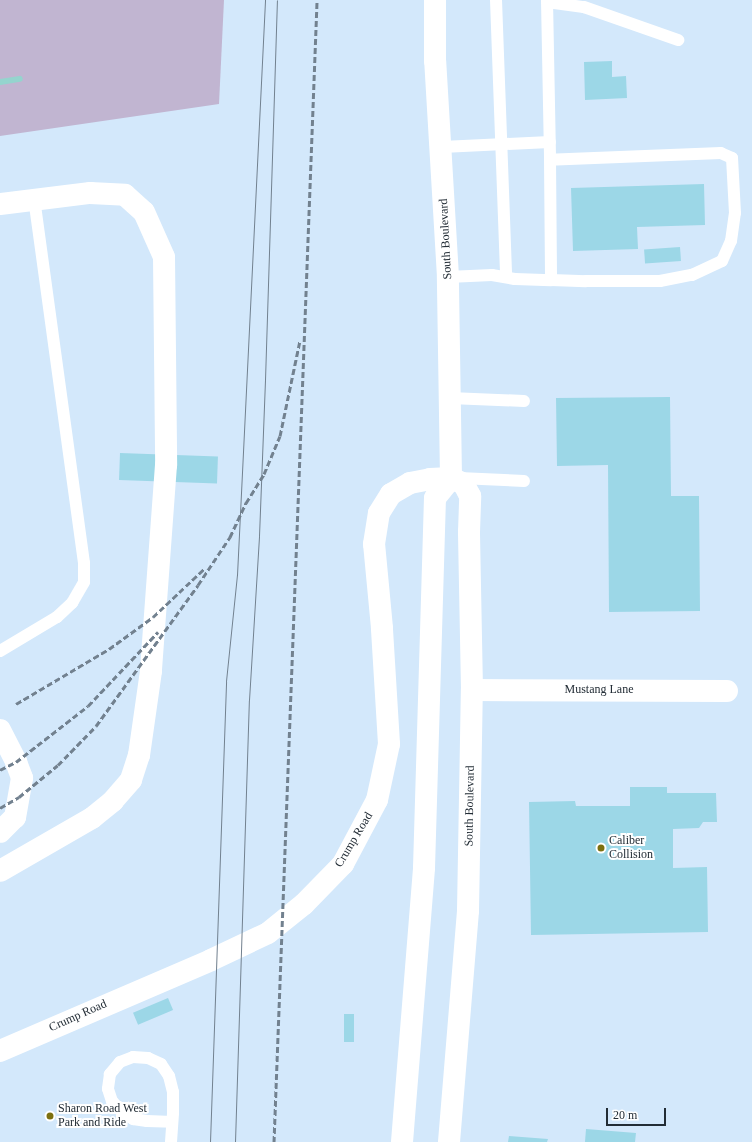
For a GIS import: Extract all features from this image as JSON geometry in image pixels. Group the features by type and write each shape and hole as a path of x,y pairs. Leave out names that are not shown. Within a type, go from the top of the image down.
{"street":[{"name":"South Boulevard","path":"435,0 435,61 442,147 448,277 452,478 464,484 470,496 469,532 472,690 468,911 449,1142"},
{"path":"0,204 90,193 125,195 144,212 164,257 166,465 150,671 139,755 131,780 113,801 92,818 0,871"},
{"path":"402,1142 424,868 435,498 452,478"},
{"name":"Crump Road","path":"0,1051 268,933 304,904 343,864 377,800 389,744 382,628 374,544 379,513 392,494 410,483 430,479 452,478"},
{"name":"Mustang Lane","path":"472,690 727,691"},
{"path":"0,730 16,762 22,778 15,817 0,832"}],"lane":[{"path":"496,0 506,277"},
{"path":"551,280 547,1 584,6 678,40"},
{"path":"442,147 550,142"},
{"path":"448,277 492,275 551,280 660,281 692,275 722,261 731,241 735,213 732,158 721,153 550,160"},
{"path":"0,651 57,617 72,603 84,582 84,562 34,199"},
{"path":"450,398 524,401"},
{"path":"452,478 524,481"},
{"path":"171,1142 174,1092 169,1076 161,1064 148,1058 133,1057 120,1062 110,1074 108,1088 112,1102 133,1119 172,1122"}],"shaded area":[{"path":"0,0 224,0 219,104 0,136"}],"building":[{"path":"612,61 612,77 626,76 627,98 585,100 584,62"},
{"path":"704,184 705,225 637,227 638,249 573,251 571,188"},
{"path":"680,247 681,261 645,263 644,250"},
{"path":"670,397 671,496 699,496 700,611 609,612 608,465 557,466 556,398"},
{"path":"120,453 218,456 217,483 119,480"},
{"name":"Caliber Collision","path":"630,787 667,787 667,793 716,793 717,822 703,822 699,828 673,829 673,868 707,867 708,932 531,935 529,802 575,801 576,806 630,806"},
{"path":"168,998 173,1010 138,1025 133,1013"},
{"path":"344,1014 354,1014 354,1042 344,1042"},
{"path":"586,1129 636,1133 635,1142 585,1142"},
{"path":"509,1136 548,1139 547,1142 508,1142"}],"waterway":[{"path":"0,82 20,79"}],"tram line":[{"path":"210,1142 226,681 237,575 265,0"},
{"path":"235,1142 249,700 259,536 277,0"}],"railway":[{"path":"274,1142 317,0"},
{"path":"0,808 19,797 58,765 96,726 198,585 230,537 246,503 264,474 280,436 300,340"},
{"path":"16,704 109,649 153,617 204,569"},
{"path":"0,770 16,762 88,706 158,632"}],"place":[{"name":"Caliber Collision","path":"601,848"},
{"name":"Sharon Road West Park and Ride","path":"50,1116"}]}
